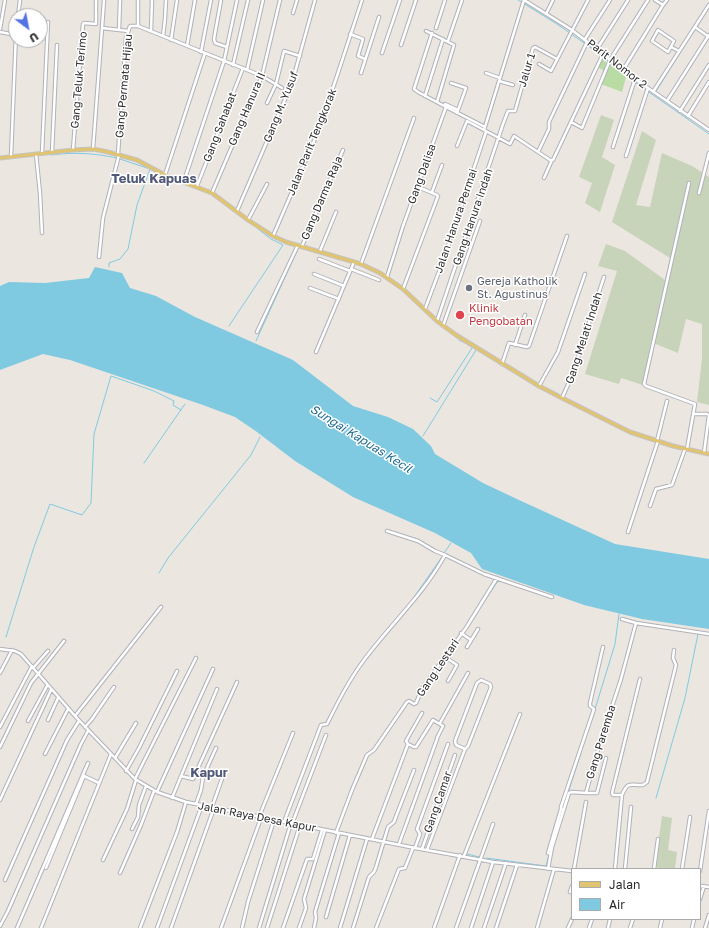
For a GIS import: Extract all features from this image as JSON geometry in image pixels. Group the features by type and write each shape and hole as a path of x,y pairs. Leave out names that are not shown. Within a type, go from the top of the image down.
{"main road":[{"path":"0,158 93,149 119,154 137,160 165,175 212,193 248,220 273,236 361,264 387,277 403,289 437,322 502,364 562,398 623,429 657,441 709,454"}],"street":[{"path":"0,30 5,0"},
{"name":"Gang Teluk Terimo","path":"73,150 83,24 96,24 96,0"},
{"path":"93,149 104,0"},
{"path":"119,30 120,0"},
{"name":"Gang Permata Hijau","path":"138,0 138,26"},
{"path":"151,31 152,0"},
{"path":"163,36 166,0"},
{"path":"171,40 177,0"},
{"path":"187,46 195,0"},
{"path":"201,52 211,0"},
{"path":"221,0 214,39 215,43 227,47"},
{"path":"184,181 224,61 237,0"},
{"path":"233,65 248,0"},
{"path":"247,70 263,0"},
{"name":"Gang Hanura II","path":"212,193 262,76 280,0"},
{"path":"293,13 297,0"},
{"name":"Gang M. Yusuf","path":"237,211 289,91 315,0"},
{"name":"Jalan Parit Tengkorak","path":"273,236 317,134 362,0"},
{"path":"382,53 400,0"},
{"path":"401,45 416,0"},
{"path":"436,28 444,0"},
{"path":"448,41 462,0"},
{"path":"532,5 534,0"},
{"path":"546,14 553,0"},
{"path":"539,64 551,71 588,0"},
{"path":"585,39 610,0"},
{"path":"597,49 628,0"},
{"path":"571,122 582,128 610,60 648,0"},
{"path":"655,0 663,5"},
{"path":"622,70 667,0"},
{"name":"Parit Nomor 2","path":"524,2 532,5 572,30 622,70 709,130"},
{"name":"Jalan Hanura Permai","path":"425,309 443,261 485,131 524,2"},
{"path":"653,92 709,5"},
{"path":"361,73 379,17"},
{"name":"Gang Permata Hijau","path":"99,257 103,218 119,154 124,59 126,38 130,25 138,26 243,68 262,76 282,88"},
{"path":"667,101 709,36 695,27"},
{"path":"102,28 128,31"},
{"path":"659,30 674,41 671,46 667,52 652,41 659,30"},
{"path":"426,31 454,45 437,102"},
{"path":"432,33 415,91 458,111 485,127"},
{"path":"350,34 364,39 358,56 365,59"},
{"path":"425,96 443,39"},
{"path":"538,152 549,129 548,122 587,42"},
{"path":"52,152 57,45"},
{"path":"671,46 679,52"},
{"name":"Jalur 1","path":"508,112 509,110 513,112 515,111 534,47 557,59"},
{"path":"10,157 15,48"},
{"path":"42,153 47,48"},
{"path":"267,103 276,84 284,51 300,56"},
{"path":"165,175 205,53"},
{"path":"544,178 602,54"},
{"path":"680,111 709,65"},
{"name":"Gang Sahabat","path":"197,186 243,68"},
{"path":"486,73 513,85"},
{"path":"613,147 635,79"},
{"path":"688,116 709,82"},
{"path":"451,83 466,88 458,111"},
{"path":"626,156 648,88"},
{"name":"Gang Dalisa","path":"387,277 445,106"},
{"name":"Gang Hanura Indah","path":"437,322 508,112"},
{"path":"361,264 414,118"},
{"path":"457,146 467,121 510,144 514,136 552,160"},
{"name":"Gang Darma Raja","path":"302,246 343,150"},
{"path":"699,193 709,153"},
{"path":"36,154 42,233"},
{"path":"432,192 442,165"},
{"path":"650,506 656,490 672,485 686,449 694,414 695,404 644,384 689,183"},
{"path":"248,220 267,184"},
{"path":"403,289 438,196 418,187"},
{"path":"320,251 336,212"},
{"path":"443,326 480,221"},
{"path":"502,364 509,344 530,346 567,236"},
{"path":"257,332 298,245"},
{"path":"319,259 379,280"},
{"path":"316,352 354,262"},
{"path":"314,274 344,286"},
{"path":"539,386 558,352 585,274"},
{"name":"Gang Melati Indah","path":"562,398 576,370 581,346 604,277"},
{"path":"310,288 339,299"},
{"path":"515,345 525,315"},
{"path":"628,532 657,441 667,401"},
{"path":"694,414 708,415 704,453"},
{"path":"386,531 418,541 435,551 484,574 552,597"},
{"path":"284,822 322,724 327,723 337,702 358,668 406,609 434,572 444,555"},
{"name":"Gang Lestari","path":"337,833 352,790 367,755 374,750 407,702 409,701 414,704 416,703 421,691 466,628 497,578"},
{"path":"74,716 161,607"},
{"path":"622,619 636,623 709,634"},
{"name":"Gang Paremba","path":"562,809 570,793 586,793 598,746 621,679 636,623"},
{"path":"467,647 478,630"},
{"path":"461,633 471,640"},
{"path":"0,747 30,683 64,641"},
{"path":"548,869 554,835 594,708 590,706 590,703 603,647"},
{"path":"0,649 12,650 0,673"},
{"name":"Jalan Raya Desa Kapur","path":"12,650 18,652 33,667 74,716 126,770 146,786 172,798 213,808 414,848 493,862 571,871"},
{"path":"615,868 622,795 626,786 629,784 644,785 647,782 676,665 673,658 674,650"},
{"path":"0,727 33,667 48,651"},
{"path":"103,860 128,809 136,779 196,658"},
{"path":"445,658 457,665 448,681"},
{"path":"120,873 155,791 213,669"},
{"path":"126,770 142,743 177,672"},
{"path":"440,723 468,673"},
{"path":"622,795 612,793 640,679"},
{"path":"428,850 465,749 491,687 490,684 481,680 477,683 455,741 456,745 465,749"},
{"path":"180,776 193,779 237,682"},
{"path":"28,721 48,686"},
{"path":"85,727 114,687"},
{"path":"172,798 217,689"},
{"path":"0,800 51,690"},
{"path":"48,720 58,698"},
{"path":"45,754 68,709"},
{"path":"372,839 408,744 406,741 422,713"},
{"path":"464,856 520,714"},
{"path":"399,844 437,738 443,727 440,723 433,720 416,747 408,744"},
{"path":"6,880 67,740 79,721"},
{"path":"115,758 136,723"},
{"path":"0,926 88,731"},
{"path":"221,928 260,817 293,733"},
{"path":"259,928 292,824 326,735"},
{"path":"376,928 399,870 405,868 420,834 417,829 448,744"},
{"path":"196,804 201,790 203,777 216,748"},
{"path":"41,928 111,754"},
{"name":"Gang Camar","path":"422,849 455,755"},
{"path":"586,793 597,794 606,758"},
{"path":"17,928 88,763"},
{"path":"353,928 369,877 374,872 376,867 388,827 394,822 414,770"},
{"path":"171,928 224,773"},
{"path":"46,868 84,776 99,783"},
{"path":"132,829 138,816 139,804 146,786"},
{"path":"140,928 177,832 186,802"},
{"path":"574,868 586,802"},
{"path":"157,928 202,805"},
{"path":"625,868 631,808"},
{"path":"700,868 709,811"},
{"path":"682,868 690,817"},
{"path":"242,928 248,902 274,820"},
{"path":"456,928 493,824"},
{"path":"267,928 300,825"},
{"path":"283,928 307,859 313,858 323,830"},
{"path":"299,928 306,908 304,899 323,830"},
{"path":"314,928 316,918 315,912 337,833"},
{"path":"326,917 350,835"},
{"path":"340,928 367,839"},
{"path":"654,868 658,839"},
{"path":"434,928 460,856"},
{"path":"471,928 493,862"},
{"path":"484,928 506,863"},
{"path":"496,928 517,865"},
{"path":"537,928 554,870"},
{"path":"702,886 709,887"},
{"path":"705,928 709,915"}],"green space":[{"path":"602,59 607,63 604,71 598,67"},
{"path":"609,64 626,77 622,92 601,84"},
{"path":"601,115 614,120 602,157 615,165 600,212 585,203 592,183 579,177"},
{"path":"642,131 656,140 636,205 650,207 662,153 692,166 709,177 709,405 697,402 702,359 702,324 686,319 678,353 651,342 643,385 621,378 619,384 585,374 617,271 598,266 606,244 625,251 665,280 670,258 612,222"},
{"path":"662,816 672,818 668,850 677,852 675,868 655,867"}],"water":[{"name":"Sungai Kapuas Kecil","path":"95,267 122,273 130,288 156,296 195,317 293,360 353,406 388,417 413,429 431,446 435,454 483,483 615,544 709,559 709,629 642,619 584,605 482,569 471,553 435,533 353,497 295,461 235,417 203,405 70,360 43,354 0,370 0,286 9,282 45,283 89,278"}],"waterway":[{"path":"518,0 584,43"},
{"path":"655,93 698,24"},
{"path":"587,45 636,83 709,134"},
{"path":"51,155 84,154 117,158"},
{"path":"109,267 109,263 120,259 128,249 137,205 150,169 120,159"},
{"path":"229,326 283,245 271,239 258,229"},
{"path":"256,341 297,251"},
{"path":"459,340 465,343"},
{"path":"468,345 474,348"},
{"path":"430,398 437,402 472,348"},
{"path":"423,436 476,350"},
{"path":"6,637 34,547 50,504 82,515 91,503 94,434 111,376 154,391 174,401 173,405 181,410"},
{"path":"144,463 185,404"},
{"path":"159,573 168,558 251,455 260,437"},
{"path":"444,553 451,543"},
{"path":"407,607 442,557"},
{"path":"477,612 498,581"},
{"path":"592,719 615,644 619,614"},
{"path":"656,798 685,698 698,634"},
{"path":"349,680 352,675"},
{"path":"563,808 581,753"},
{"path":"467,854 479,857"},
{"path":"486,858 546,866 549,855"}],"place":[{"name":"Gereja Katholik St. Agustinus","path":"469,288"},
{"name":"Klinik Pengobatan","path":"460,315"}],"district":[{"name":"Teluk Kapuas","path":"154,179"},
{"name":"Kapur","path":"209,773"}]}
